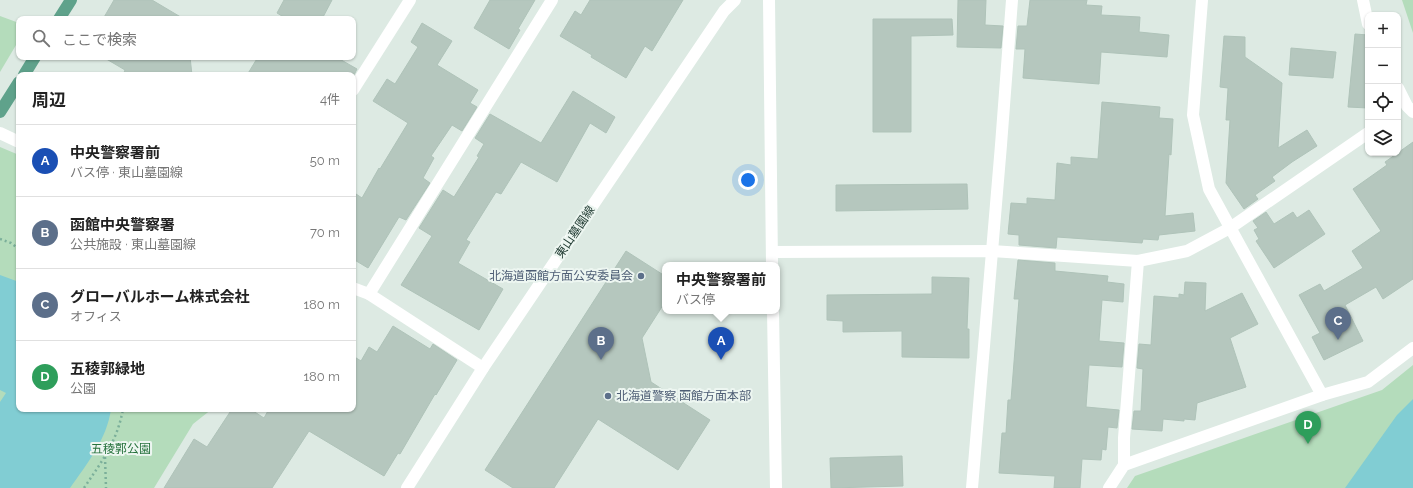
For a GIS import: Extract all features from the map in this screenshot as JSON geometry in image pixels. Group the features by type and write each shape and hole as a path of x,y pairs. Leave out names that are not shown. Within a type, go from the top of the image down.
{"main road":[{"path":"61,16 71,0"},
{"path":"26,72 33,60"},
{"path":"0,112 16,87"}],"street":[{"path":"356,85 410,0"},
{"path":"369,294 552,0"},
{"name":"東山墓園線","path":"407,488 484,368 724,11 735,0"},
{"path":"769,0 772,262"},
{"path":"972,488 1012,0"},
{"path":"1202,0 1193,116 1209,189 1322,395"},
{"path":"1363,0 1366,12"},
{"path":"1401,96 1406,110"},
{"path":"0,133 16,141"},
{"path":"772,252 992,251 1138,261 1187,251 1230,228 1365,135"},
{"path":"1109,488 1124,465 1125,431 1138,261"},
{"path":"356,289 369,294 484,368"},
{"path":"773,314 776,488"},
{"path":"1124,465 1322,395 1368,382 1413,348"}],"path":[{"path":"0,239 11,242 16,246"},
{"path":"84,488 105,457 116,436 122,412"},
{"path":"105,457 106,488"}],"green space":[{"path":"1402,0 1413,0 1413,33"},
{"path":"0,16 16,22 16,45 0,72"},
{"name":"五稜郭公園","path":"0,147 16,154 16,412 208,412 193,424 154,488 0,488"},
{"path":"1413,365 1413,412 1354,488 1127,488 1135,476 1382,390"}],"water":[{"path":"0,275 16,281 16,412 110,412 101,441 70,488 0,488 0,402 6,393 0,390"},
{"path":"1413,399 1413,488 1345,488 1397,415"}],"building":[{"path":"114,0 152,0 179,16 105,16"},
{"path":"284,0 332,0 324,16 282,16 277,13"},
{"path":"490,0 535,0 518,29 520,30 509,49 474,28"},
{"path":"590,0 683,0 652,51 645,46 626,78 560,36 575,11 581,15"},
{"path":"958,0 986,0 985,25 1003,26 1001,48 957,47"},
{"path":"1030,0 1087,0 1086,5 1102,6 1101,15 1140,17 1139,32 1169,35 1167,57 1101,52 1099,84 1023,78 1025,49 1016,49 1018,26 1027,26"},
{"path":"873,19 952,19 953,35 911,36 911,132 873,132"},
{"path":"422,23 452,41 437,65 478,90 470,103 477,107 462,131 452,125 431,156 434,158 423,178 430,183 406,220 399,217 368,268 356,261 356,194 362,198 408,123 373,101 387,79 395,84 418,47 411,42"},
{"path":"1355,34 1365,35 1365,108 1348,107"},
{"path":"1224,36 1245,37 1245,57 1282,83 1278,148 1307,130 1317,146 1272,177 1275,181 1255,195 1258,199 1244,209 1226,183 1230,120 1226,120 1228,88 1220,87"},
{"path":"1291,48 1336,52 1333,78 1289,75"},
{"path":"108,60 190,60 192,72 124,72 125,70"},
{"path":"256,60 341,60 357,69 356,72 249,72"},
{"path":"573,91 615,117 606,133 590,123 557,182 521,162 501,194 496,192 466,240 470,242 458,263 503,289 479,330 401,285 432,236 419,228 443,190 454,197 479,157 477,156 484,144 475,138 490,114 541,143"},
{"path":"1102,102 1160,107 1159,118 1173,119 1165,216 1193,213 1195,231 1159,235 1158,240 1143,239 1142,243 1057,237 1056,248 1019,245 1019,235 1008,234 1011,203 1027,204 1027,198 1055,200 1057,163 1071,165 1071,157 1098,159"},
{"path":"1413,142 1413,279 1383,299 1376,287 1345,305 1363,341 1324,360 1312,337 1320,333 1299,295 1320,284 1324,291 1363,268 1352,251 1381,231 1353,189 1387,165 1385,162 1393,156 1401,156 1401,151"},
{"path":"967,184 968,209 836,211 836,185"},
{"path":"1309,210 1325,234 1274,268 1256,241 1259,239 1254,230 1258,228 1253,221 1266,212 1274,224 1293,212 1297,218"},
{"path":"626,251 662,274 662,307 642,338 651,382 710,420 678,470 598,419 554,488 513,488 485,470"},
{"path":"1018,260 1055,263 1055,271 1108,276 1107,282 1124,284 1123,302 1102,300 1099,341 1124,343 1122,367 1089,365 1086,407 1119,410 1117,428 1108,427 1106,450 1102,449 1101,460 1082,459 1080,488 1054,488 1055,476 999,473 1002,433 1006,433 1008,400 1011,400 1019,299 1014,299"},
{"path":"932,277 969,278 967,329 969,329 969,358 902,357 902,331 843,332 843,321 827,320 827,295 932,294"},
{"path":"1185,282 1206,283 1205,311 1242,293 1258,324 1230,338 1246,387 1197,403 1195,420 1184,419 1184,421 1163,419 1162,431 1132,429 1134,411 1141,411 1143,369 1137,368 1139,344 1151,345 1154,296 1179,298 1179,294 1184,295"},
{"path":"393,326 430,349 433,344 457,360 400,454 398,453 384,476 309,431 272,488 164,488 194,439 207,447 230,412 255,412 264,418 267,412 356,412 356,358 361,361 369,347 377,352"},
{"path":"902,456 903,486 831,488 830,458"}],"place":[{"name":"北海道函館方面公安委員会","path":"641,276"},
{"name":"グローバルホーム株式会社","path":"1338,340"},
{"name":"函館中央警察署","path":"601,360"},
{"name":"中央警察署前","path":"721,360"},
{"name":"北海道警察 函館方面本部","path":"608,396"},
{"name":"五稜郭緑地","path":"1308,444"}]}
